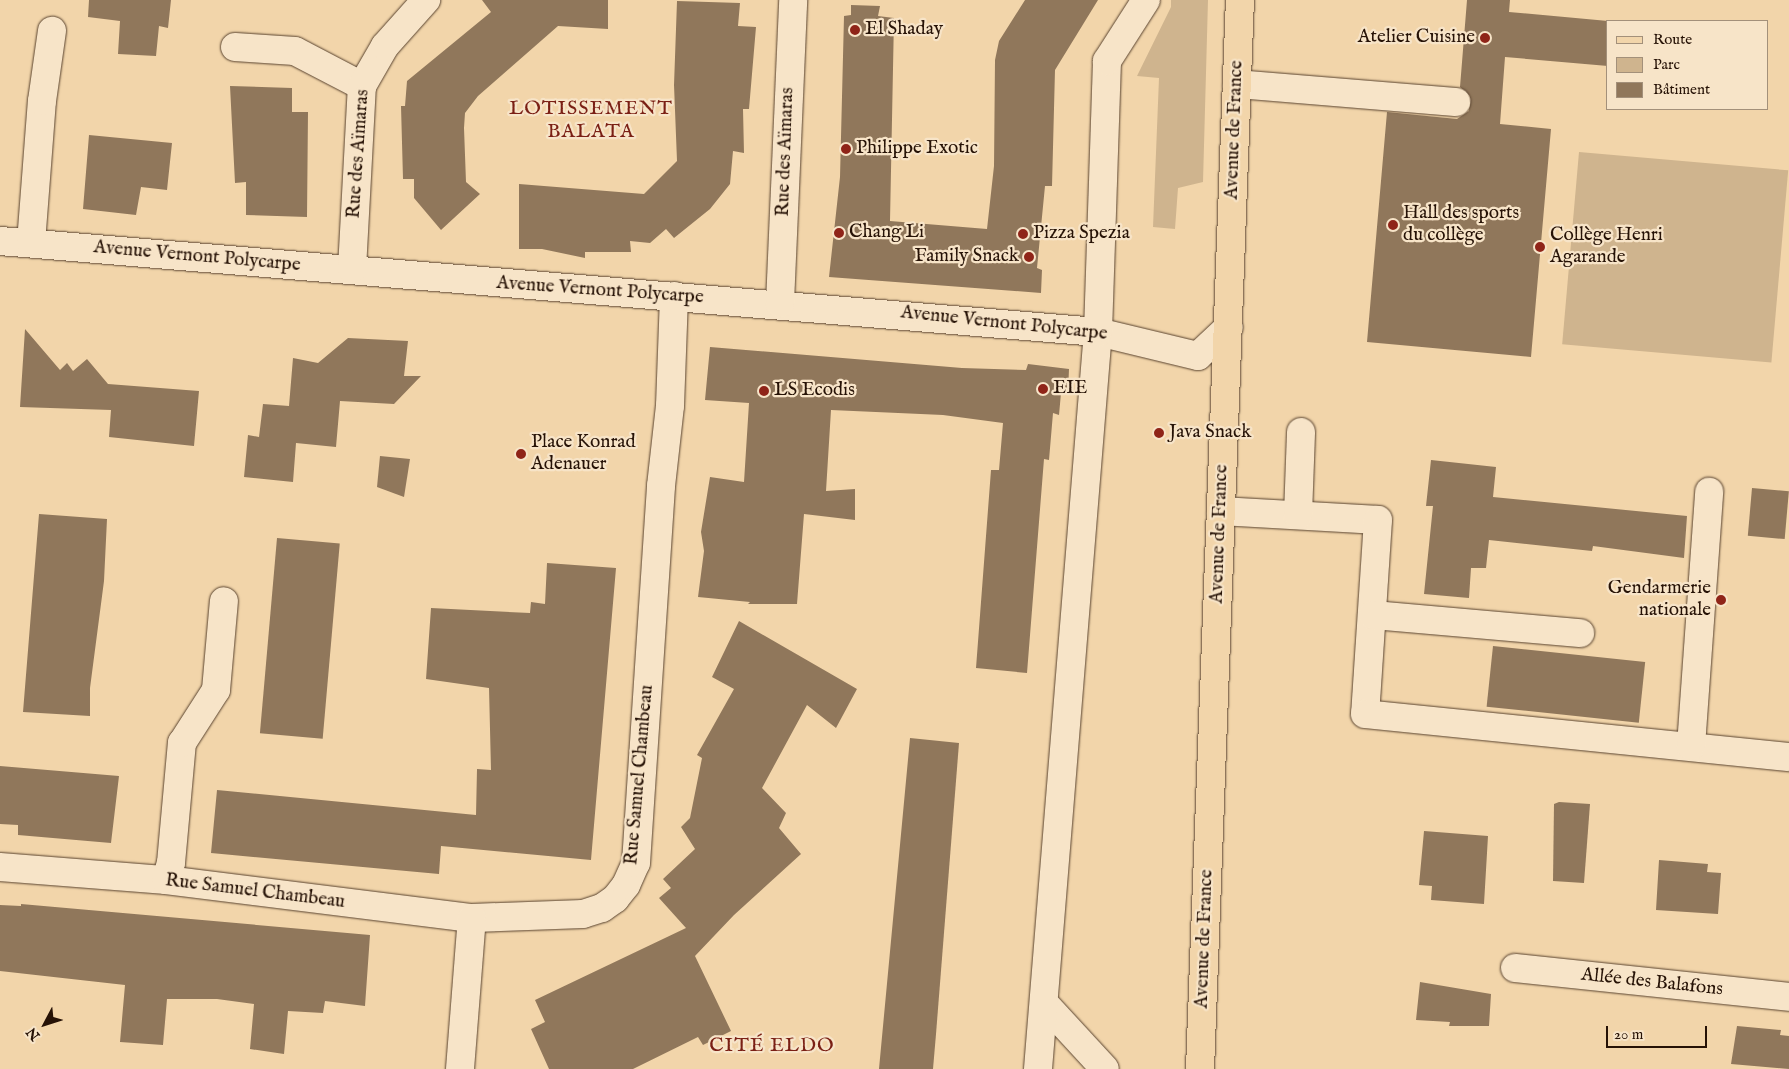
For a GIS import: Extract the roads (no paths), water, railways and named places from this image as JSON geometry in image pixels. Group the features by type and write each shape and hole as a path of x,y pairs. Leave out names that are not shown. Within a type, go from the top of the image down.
{"main road":[{"name":"Avenue de France","path":"1200,1069 1240,0"}],"street":[{"name":"Rue des Aïmaras","path":"352,269 362,86 385,46 426,0"},
{"name":"Rue des Aïmaras","path":"780,303 793,0"},
{"path":"1038,1069 1045,1004 1098,332 1107,62 1146,0"},
{"path":"31,243 42,101 52,31"},
{"path":"235,47 294,52 362,86"},
{"path":"1237,84 1456,102"},
{"name":"Avenue Vernont Polycarpe","path":"0,241 352,269 522,286 780,303 1098,332 1198,356"},
{"name":"Rue Samuel Chambeau","path":"0,868 166,880 472,918 583,914 602,908 626,885 636,863 661,486 670,406 674,296"},
{"path":"1226,384 1198,356 1229,327"},
{"path":"1298,515 1301,432"},
{"path":"1691,746 1709,492"},
{"path":"1221,511 1378,520 1365,714 1789,757"},
{"path":"166,880 171,863 182,743 216,690 224,601"},
{"path":"1373,615 1580,633"},
{"path":"460,1069 472,918"},
{"name":"Allée des Balafons","path":"1515,968 1789,997"},
{"path":"1045,1004 1105,1069"}],"place":[{"name":"El Shaday","path":"855,30"},
{"name":"Atelier Cuisine","path":"1485,38"},
{"name":"Philippe Exotic","path":"846,149"},
{"name":"Hall des sports du collège","path":"1393,225"},
{"name":"Chang Li","path":"839,233"},
{"name":"Pizza Spezia","path":"1023,234"},
{"name":"Collège Henri Agarande","path":"1540,247"},
{"name":"Family Snack","path":"1029,257"},
{"name":"EIE","path":"1043,389"},
{"name":"LS Ecodis","path":"764,391"},
{"name":"Java Snack","path":"1159,433"},
{"name":"Place Konrad Adenauer","path":"521,454"},
{"name":"Gendarmerie nationale","path":"1721,600"}],"district":[{"name":"LOTISSEMENT BALATA","path":"591,120"},
{"name":"CITÉ ELDO","path":"772,1045"}]}
